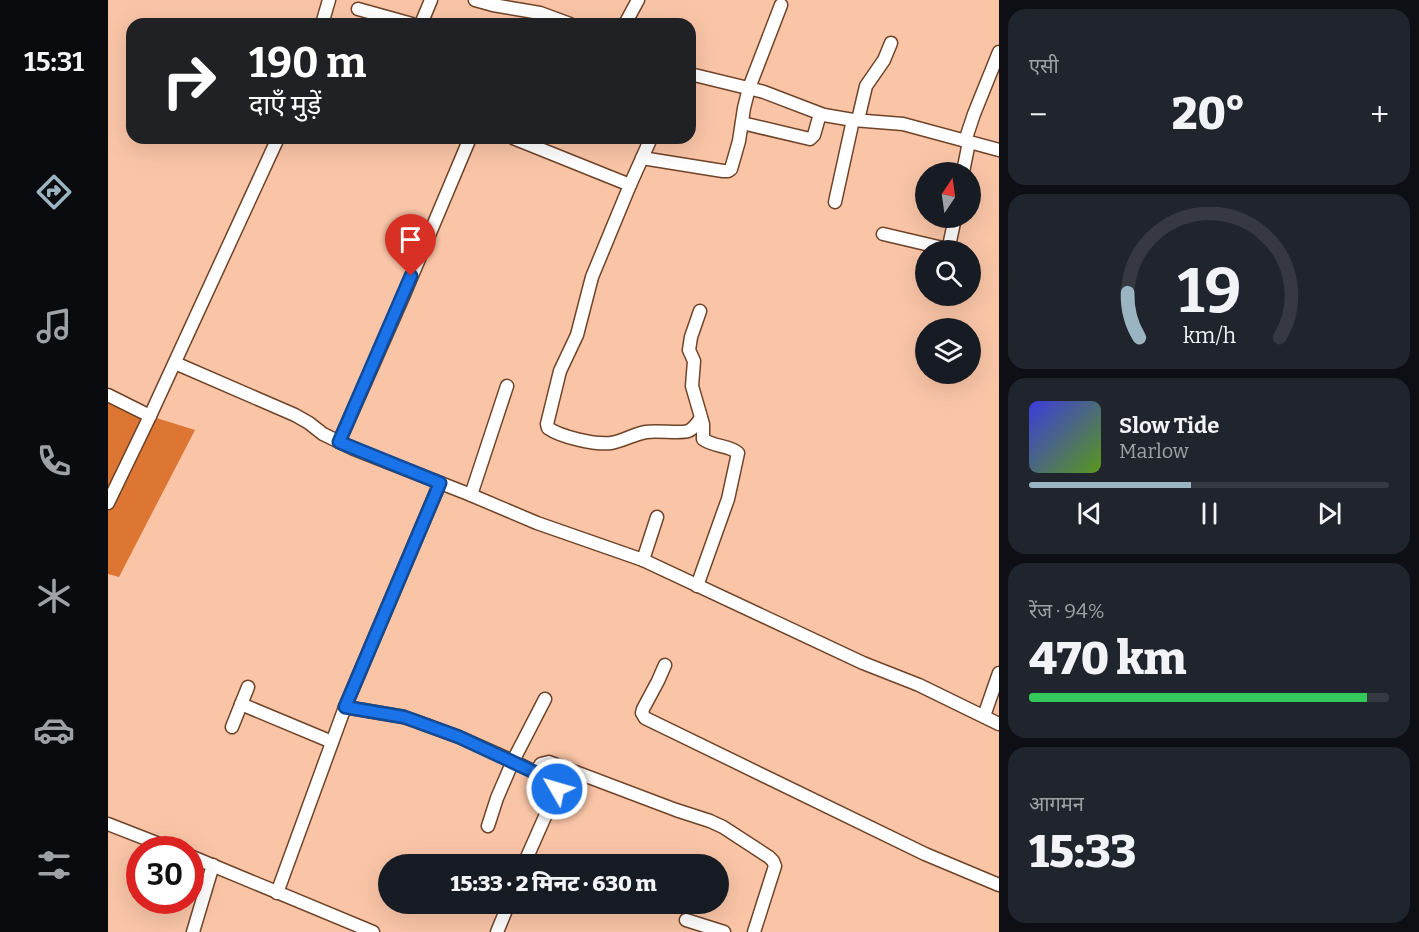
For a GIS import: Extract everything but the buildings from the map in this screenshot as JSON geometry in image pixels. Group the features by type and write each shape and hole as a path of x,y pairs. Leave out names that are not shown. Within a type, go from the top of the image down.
{"street":[{"path":"324,18 328,0"},
{"path":"424,18 431,0"},
{"path":"475,0 540,13 554,18"},
{"path":"628,18 638,0"},
{"path":"642,158 728,171 733,165 749,88 781,5"},
{"path":"358,9 390,18"},
{"path":"835,202 855,120 866,86 884,60 891,43"},
{"path":"964,162 967,141 999,52"},
{"path":"696,75 764,92 820,114 903,124 999,150"},
{"path":"742,123 808,139 813,138 820,114"},
{"path":"108,503 275,144"},
{"path":"339,442 467,144"},
{"path":"528,144 630,185"},
{"path":"648,144 592,277 577,335 560,371 547,424 548,428 576,439 611,443 646,432 690,431 701,418"},
{"path":"883,234 947,249 953,228"},
{"path":"697,586 728,499 738,453 703,439 703,424 692,386 694,361 689,350 700,311"},
{"path":"175,363 295,415 339,442 537,522 643,560 863,663 919,685 999,724"},
{"path":"471,495 507,386"},
{"path":"108,395 150,416"},
{"path":"277,893 345,707 440,483"},
{"path":"643,560 657,517"},
{"path":"665,665 643,709 642,713 645,718 925,854 999,885"},
{"path":"984,716 999,673"},
{"path":"232,727 248,687"},
{"path":"488,826 513,761 545,699"},
{"path":"242,704 332,742"},
{"path":"345,707 404,717 459,737 554,782 557,789 528,854"},
{"path":"536,772 541,764 549,762 710,821 770,857 775,866 754,932"},
{"path":"108,824 139,836"},
{"path":"204,861 373,932"},
{"path":"193,932 213,865"},
{"path":"497,932 504,914"},
{"path":"686,920 724,932"}],"shaded area":[{"path":"108,403 195,430 119,577 108,574"}],"route":[{"path":"411,276 339,442 440,483 345,707 404,717 459,737 549,779 554,782 557,789"}]}
